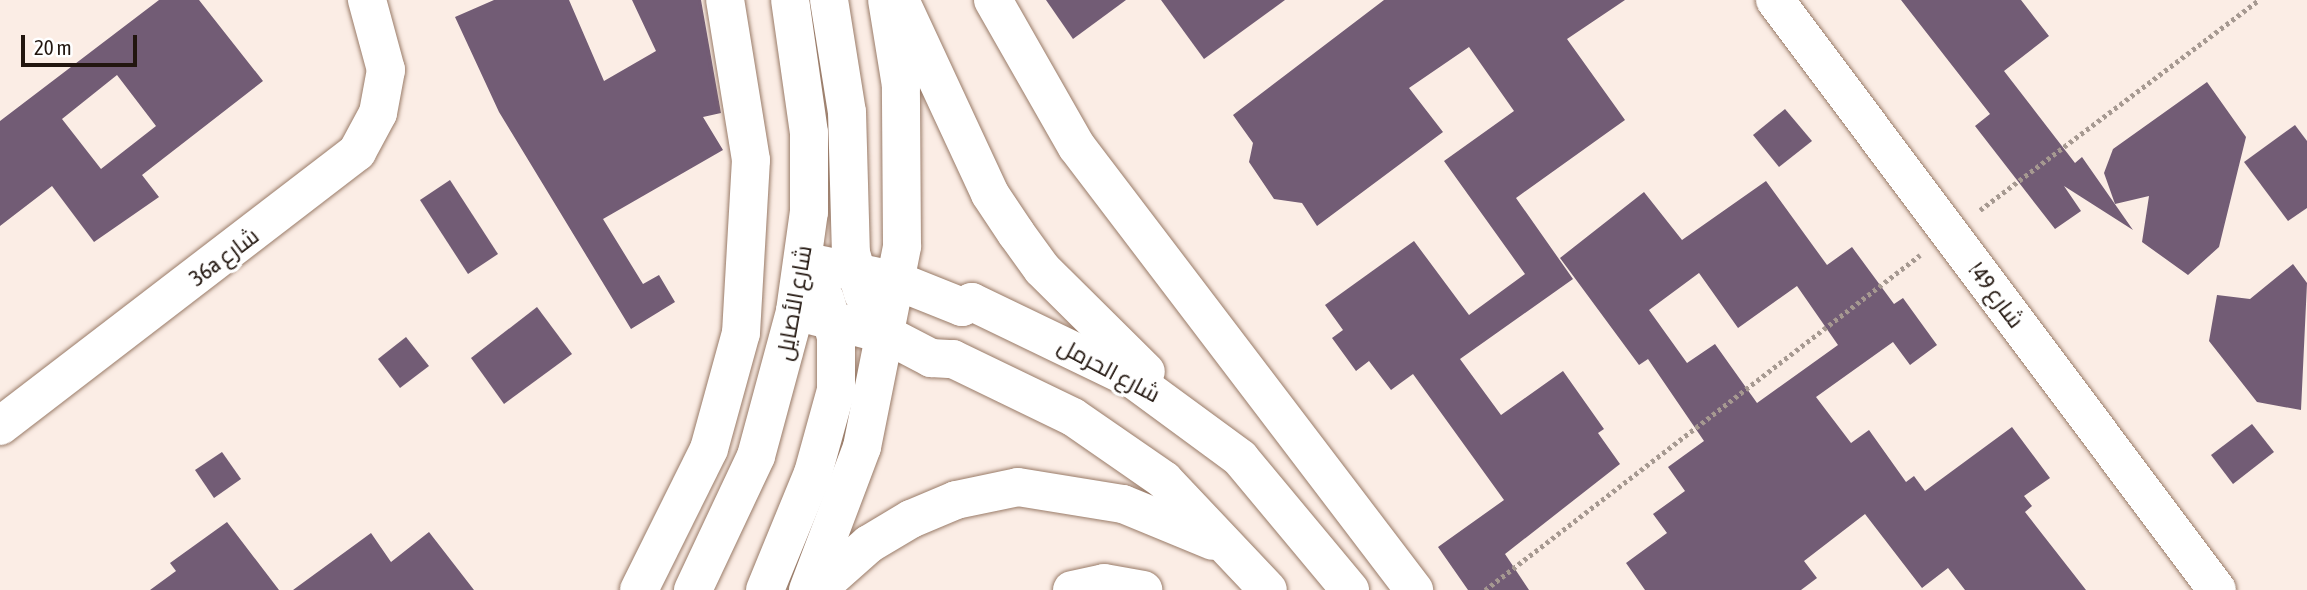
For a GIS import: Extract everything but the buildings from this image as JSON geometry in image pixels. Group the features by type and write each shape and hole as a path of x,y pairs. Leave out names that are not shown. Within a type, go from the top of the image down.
{"street":[{"name":"36a شارع","path":"0,426 341,168 378,113 384,48 367,0"},
{"path":"639,590 709,449 741,333 751,160 724,0"},
{"name":"شارع الأصايل","path":"693,590 756,456 813,315 803,261 809,133 790,0"},
{"path":"830,0 847,112 855,272 887,335"},
{"path":"808,590 862,447 897,281 904,152 887,0"},
{"path":"900,0 990,194 1016,233 1042,269 1189,416"},
{"path":"993,0 1077,147 1414,590"},
{"name":"شارع 49ا","path":"1775,0 2217,590"},
{"name":"شارع الحرمل","path":"803,261 897,281 962,307 972,302 1088,355 1189,416 1286,506 1350,590"},
{"path":"813,315 887,335 1025,392 1097,432 1164,480 1243,557 1268,590"},
{"path":"765,590 830,416 838,363 813,315"},
{"path":"817,590 869,544 911,519 966,497 1018,487 1123,504 1175,521 1243,557"},
{"path":"1072,590 1104,583 1143,590"}],"path":[{"path":"1485,590 1949,233 2259,0"}]}
